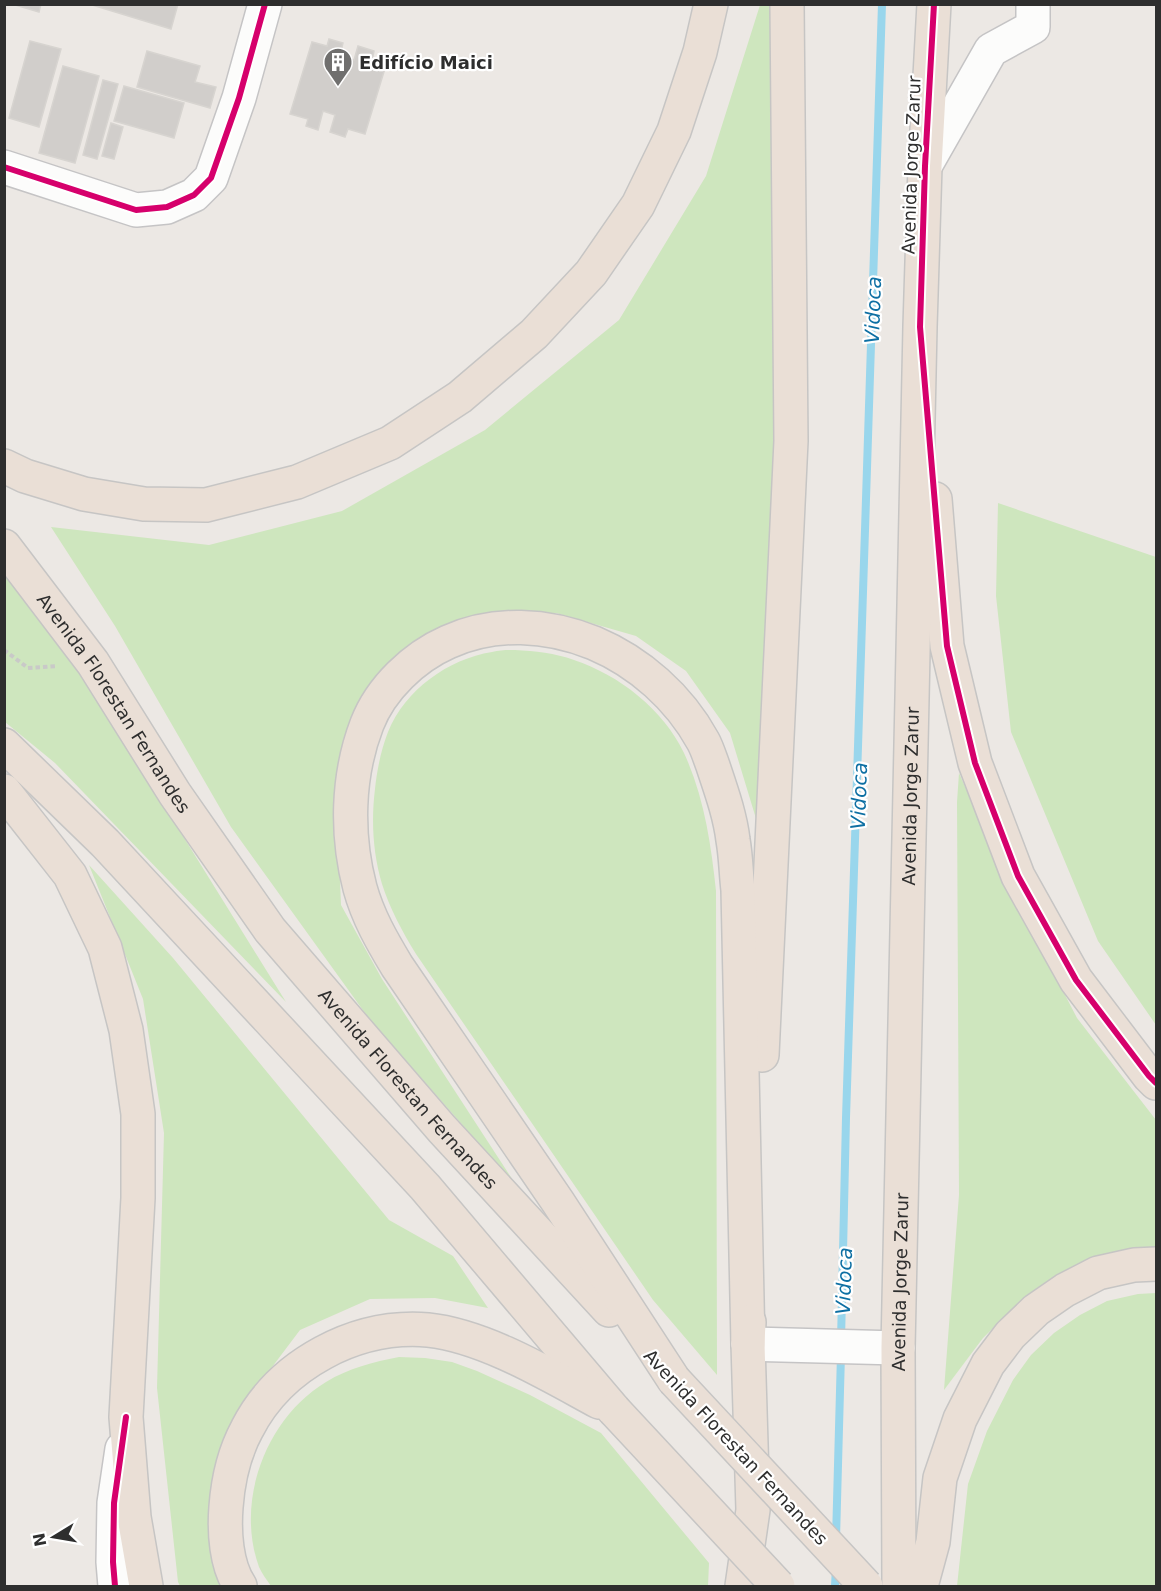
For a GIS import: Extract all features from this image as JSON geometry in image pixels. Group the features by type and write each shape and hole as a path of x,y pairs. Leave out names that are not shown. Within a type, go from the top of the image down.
{"highway":[{"path":"4,466 25,476 84,495 144,504 206,505 297,482 390,443 460,397 534,334 591,273 638,205 675,131 700,52 711,4"},
{"path":"748,1344 791,441 787,4"},
{"name":"Avenida Jorge Zarur","path":"899,1587 898,1348 920,327 925,166 934,4"},
{"path":"920,327 947,646 975,763 1018,876 1076,980 1156,1083"},
{"name":"Avenida Florestan Fernandes","path":"4,546 93,663 175,794 270,930 442,1129 866,1587"},
{"path":"674,1380 558,1202 397,966 375,929 360,890 352,848 350,805 355,763 367,723 380,699 397,678 424,656 439,646 463,636 489,629 515,627 548,630 580,638 611,650 639,667 664,689 686,714 704,742 721,790 731,829 738,890 753,1510 742,1587"},
{"path":"4,745 105,843 425,1187 614,1410 778,1587"},
{"path":"4,791 70,875 105,948 126,1030 138,1114 138,1198 126,1417 134,1517 146,1587"},
{"path":"921,1587 933,1542 940,1478 960,1419 988,1364 1010,1335 1036,1310 1065,1290 1098,1273 1134,1265 1156,1264"},
{"path":"240,1587 235,1579 227,1549 225,1518 227,1487 235,1457 247,1428 264,1402 285,1379 309,1360 337,1345 366,1335 396,1330 427,1330 458,1336 487,1346 541,1371 614,1410"}],"street":[{"path":"4,167 136,210 166,207 194,195 211,178 239,98 265,4"},
{"path":"925,166 991,50 1034,27 1033,4"},
{"path":"748,1344 898,1348"},
{"path":"115,1587 114,1503 126,1417"}],"path":[{"path":"4,650 28,668 93,663"}],"green space":[{"path":"760,5 780,5 779,346 761,835 730,733 686,671 636,636 556,613 477,617 410,648 338,832 341,905 382,979 518,1188 370,1020 231,827 115,626 51,527 209,545 342,511 485,430 619,320 706,176"},
{"path":"998,503 1156,557 1156,1025 1098,941 1011,732 996,596"},
{"path":"4,571 65,646 286,1002 55,763 5,722"},
{"path":"515,650 560,656 591,666 623,684 638,696 652,708 675,737 691,769 702,803 716,891 717,1375 653,1300 416,954 397,920 382,884 375,849 374,801 381,753 396,717 417,690 444,669 476,656"},
{"path":"959,773 1010,889 1077,1018 1156,1120 1156,1251 1067,1272 1020,1302 983,1338 944,1390 959,1195 957,802"},
{"path":"89,865 173,958 389,1220 453,1256 488,1308 435,1298 370,1299 300,1330 248,1399 227,1586 180,1586 178,1582 157,1388 164,1133 143,999"},
{"path":"1156,1293 1156,1586 957,1586 968,1484 987,1431 1013,1380 1031,1355 1054,1333 1080,1315 1107,1301 1138,1294"},
{"path":"399,1357 452,1362 477,1371 530,1395 601,1433 709,1563 708,1586 271,1586 259,1567 253,1542 251,1515 254,1489 261,1463 272,1439 287,1417 305,1398 326,1382 361,1366"}],"building":[{"path":"12,4 41,4 39,12"},
{"path":"89,4 178,4 171,29"},
{"name":"Edifício Maici","path":"329,39 343,43 340,55 354,60 358,46 374,51 372,61 386,65 365,134 348,129 345,137 330,132 335,115 323,111 318,130 306,126 308,119 290,114 312,42 327,46"},
{"path":"30,41 61,49 39,127 9,118"},
{"path":"147,51 200,66 195,82 216,87 210,108 137,87"},
{"path":"63,66 99,76 75,163 39,153"},
{"path":"103,80 118,84 97,159 83,155"},
{"path":"124,86 184,103 174,138 114,121"},
{"path":"111,123 123,127 114,159 102,156"}],"waterway":[{"name":"Vidoca","path":"841,1341 846,1118 882,4"},
{"name":"Vidoca","path":"836,1539 841,1354"},
{"name":"Vidoca","path":"835,1586 836,1567"}],"cycle path":[{"path":"4,167 136,210 167,207 194,195 211,178 239,98 265,4"},
{"path":"934,4 925,166 920,327 947,646 975,763 1018,876 1076,980 1156,1083"},
{"path":"115,1586 114,1503 126,1417"}],"place":[{"name":"Edifício Maici","path":"338,88"}]}
